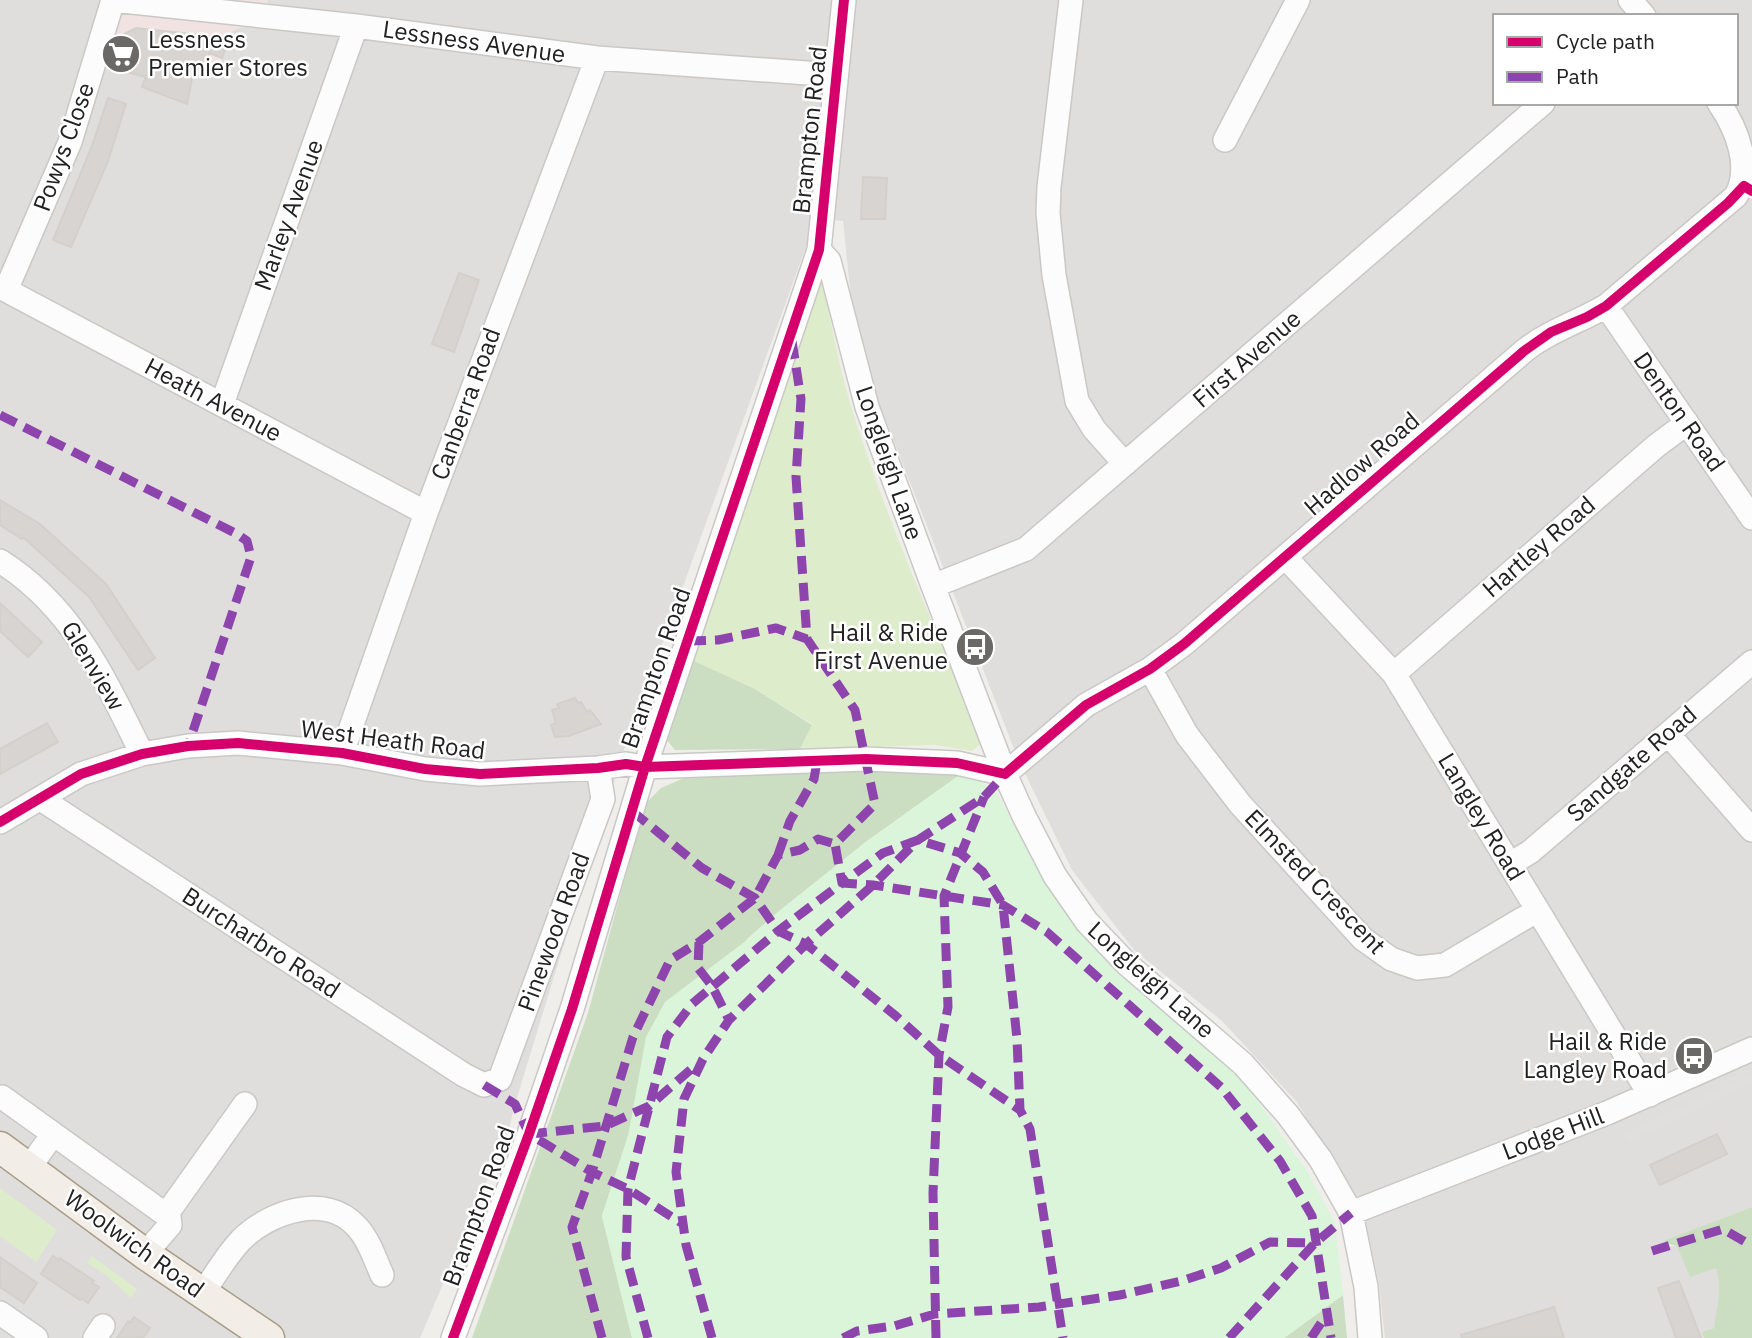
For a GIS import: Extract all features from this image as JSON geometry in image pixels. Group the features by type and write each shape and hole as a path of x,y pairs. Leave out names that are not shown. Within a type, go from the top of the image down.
{"main road":[{"name":"Woolwich Road","path":"0,1147 14,1170 143,1276 236,1338"},
{"name":"Woolwich Road","path":"14,1170 269,1338"}],"street":[{"name":"Lessness Avenue","path":"113,0 356,26 597,58 835,75"},
{"name":"Powys Close","path":"3,289 70,142 113,0"},
{"name":"Brampton Road","path":"453,1338 572,1009 645,767 819,250 844,0"},
{"path":"1071,0 1049,187 1048,213 1052,252 1077,401 1094,429 1125,464"},
{"path":"1225,139 1298,0"},
{"path":"1630,0 1642,14"},
{"name":"Marley Avenue","path":"222,404 356,26"},
{"name":"Canberra Road","path":"342,753 426,513 597,58"},
{"name":"First Avenue","path":"933,586 1026,549 1541,105"},
{"path":"1720,105 1737,135 1744,155 1748,189"},
{"name":"Hadlow Road","path":"1005,774 1086,705 1150,669 1184,644 1524,351 1551,332 1606,306 1748,189"},
{"name":"Longleigh Lane","path":"819,250 830,261 867,407 933,586 1005,774 1050,866 1087,922 1127,964 1212,1035 1261,1082 1321,1160 1351,1213 1366,1287 1370,1338"},
{"name":"Heath Avenue","path":"3,289 426,513"},
{"name":"Denton Road","path":"1606,306 1752,518"},
{"name":"Hartley Road","path":"1394,674 1656,446 1687,424"},
{"name":"Langley Road","path":"1286,558 1394,674 1650,1095"},
{"name":"Glenview","path":"0,561 52,603 80,636 142,754"},
{"name":"Sandgate Road","path":"1510,864 1530,852 1752,662"},
{"name":"Elmsted Crescent","path":"1150,669 1187,735 1240,804 1363,939 1391,959 1417,968 1445,965 1536,911"},
{"path":"1668,734 1752,831"},
{"name":"West Heath Road","path":"0,822 81,774 142,754 188,746 239,743 342,753 425,769 480,774 626,764 645,767 866,759 957,763 1005,774"},
{"name":"Pinewood Road","path":"484,1085 500,1079 603,799 598,768"},
{"name":"Burcharbro Road","path":"41,799 464,1075 484,1085"},
{"name":"Lodge Hill","path":"1351,1213 1650,1095 1752,1049"},
{"path":"2,1097 169,1217 170,1224 145,1254"},
{"path":"158,1210 245,1104"},
{"path":"14,1170 53,1134"},
{"path":"203,1293 232,1250 250,1232 281,1214 306,1209 331,1211 345,1216 364,1236 382,1275"},
{"path":"0,1313 36,1338"}],"shaded area":[{"path":"0,0 1752,0 1752,1207 1665,1240 1670,1246 1677,1246 1716,1267 1721,1284 1720,1304 1714,1328 1702,1332 1704,1338 1385,1338 1379,1284 1363,1209 1296,1101 1222,1021 1134,950 1072,870 1018,759 879,403 852,308 843,221 816,219 622,755 509,1129 420,1338 0,1338"},
{"path":"123,0 268,0 266,16 233,31 221,62 142,53 132,74 103,66"},
{"path":"1752,1073 1752,1083 1629,1142 1625,1134"}],"green space":[{"path":"821,277 842,374 865,449 913,575 984,741 972,751 935,745 800,749 812,724 755,689 692,660"},
{"path":"692,660 755,689 812,725 800,749 675,750 665,738"},
{"path":"908,767 961,774 867,841 747,939 628,1136 602,1216 632,1338 472,1338 588,1013 645,804 661,788 684,778"},
{"path":"961,774 979,780 996,792 1052,892 1248,1087 1307,1171 1335,1223 1343,1295 1284,1338 632,1338 602,1216 628,1136 646,1037 665,1002 747,940 867,841"},
{"path":"0,1188 57,1230 36,1262 0,1236"},
{"path":"1752,1207 1752,1338 1704,1338 1702,1332 1714,1328 1719,1291 1716,1268 1690,1277 1677,1246 1665,1243 1665,1240"},
{"path":"92,1256 137,1289 131,1298 106,1275 87,1263"},
{"path":"1343,1295 1347,1338 1284,1338"}],"building":[{"path":"136,28 229,40 222,58 209,53 208,60 203,59 202,68 194,68 187,104 142,87 146,77 107,67 115,41 122,40 124,34"},
{"path":"108,98 126,104 108,161 71,247 53,240 92,146"},
{"path":"863,177 887,178 885,219 861,219"},
{"path":"459,273 479,280 454,352 432,344"},
{"path":"0,500 40,524 106,584 155,658 138,670 89,597 23,537 22,539 0,525"},
{"path":"0,603 42,642 28,657 0,631"},
{"path":"575,698 587,712 590,710 601,724 569,736 555,737 551,725 556,723 552,710 559,708 557,704"},
{"path":"47,723 58,742 0,774 0,749"},
{"path":"1717,1134 1727,1154 1660,1185 1650,1165"},
{"path":"53,1256 59,1260 60,1258 99,1287 88,1303 41,1274"},
{"path":"0,1257 37,1283 24,1303 0,1287"},
{"path":"1679,1281 1701,1338 1676,1338 1658,1288"},
{"path":"1554,1307 1564,1338 1462,1338 1461,1335"},
{"path":"134,1317 150,1328 143,1338 117,1338 128,1321 130,1323"}],"marked path":[{"path":"792,341 801,399 796,477 807,639 855,710 875,804 835,844 842,883 883,853 918,840 960,853 983,872 1003,905 1017,1039 1020,1110 1030,1129 1063,1338"},
{"path":"0,415 247,541 251,557 188,746"},
{"path":"688,641 718,640 776,628 807,639"},
{"path":"778,855 790,821 814,779 817,761"},
{"path":"712,1338 686,1245 676,1172 684,1099 703,1059 729,1020 806,944 873,885 918,840 984,797 1005,774"},
{"path":"936,1338 933,1193 939,1055 948,1007 944,896 984,797"},
{"path":"632,811 702,868 755,898 778,931 806,944 896,1016 939,1055 1020,1110"},
{"path":"602,1338 572,1227 592,1172 633,1037 670,960 699,942 755,898 778,855 800,850 818,839 835,844"},
{"path":"648,1338 626,1257 628,1189 667,1037 692,1004 778,931 842,883 873,885 1003,905 1047,932 1221,1087 1280,1161 1312,1216 1331,1338"},
{"path":"699,942 698,968 712,986 729,1020"},
{"path":"529,1134 605,1126 649,1106 697,1064"},
{"path":"484,1085 515,1104 529,1134 592,1172 628,1189 683,1224"},
{"path":"1229,1338 1315,1243 1351,1213"},
{"path":"1652,1251 1723,1229 1752,1246"},
{"path":"843,1338 857,1331 894,1326 935,1314 1039,1307 1120,1295 1181,1281 1221,1268 1270,1242 1315,1243"},
{"path":"1311,1338 1327,1314"}],"cycle path":[{"path":"453,1338 572,1009 645,767 819,250 844,0"},
{"path":"0,822 81,774 142,754 188,746 238,743 342,753 425,769 480,774 626,764 645,767 866,759 957,763 1005,774 1086,705 1150,669 1184,644 1524,351 1551,332 1606,306 1728,203 1744,186 1752,191"}],"place":[{"name":"Lessness Premier Stores","path":"121,54"},
{"name":"Hail & Ride First Avenue","path":"975,647"},
{"name":"Hail & Ride Langley Road","path":"1694,1056"}]}
